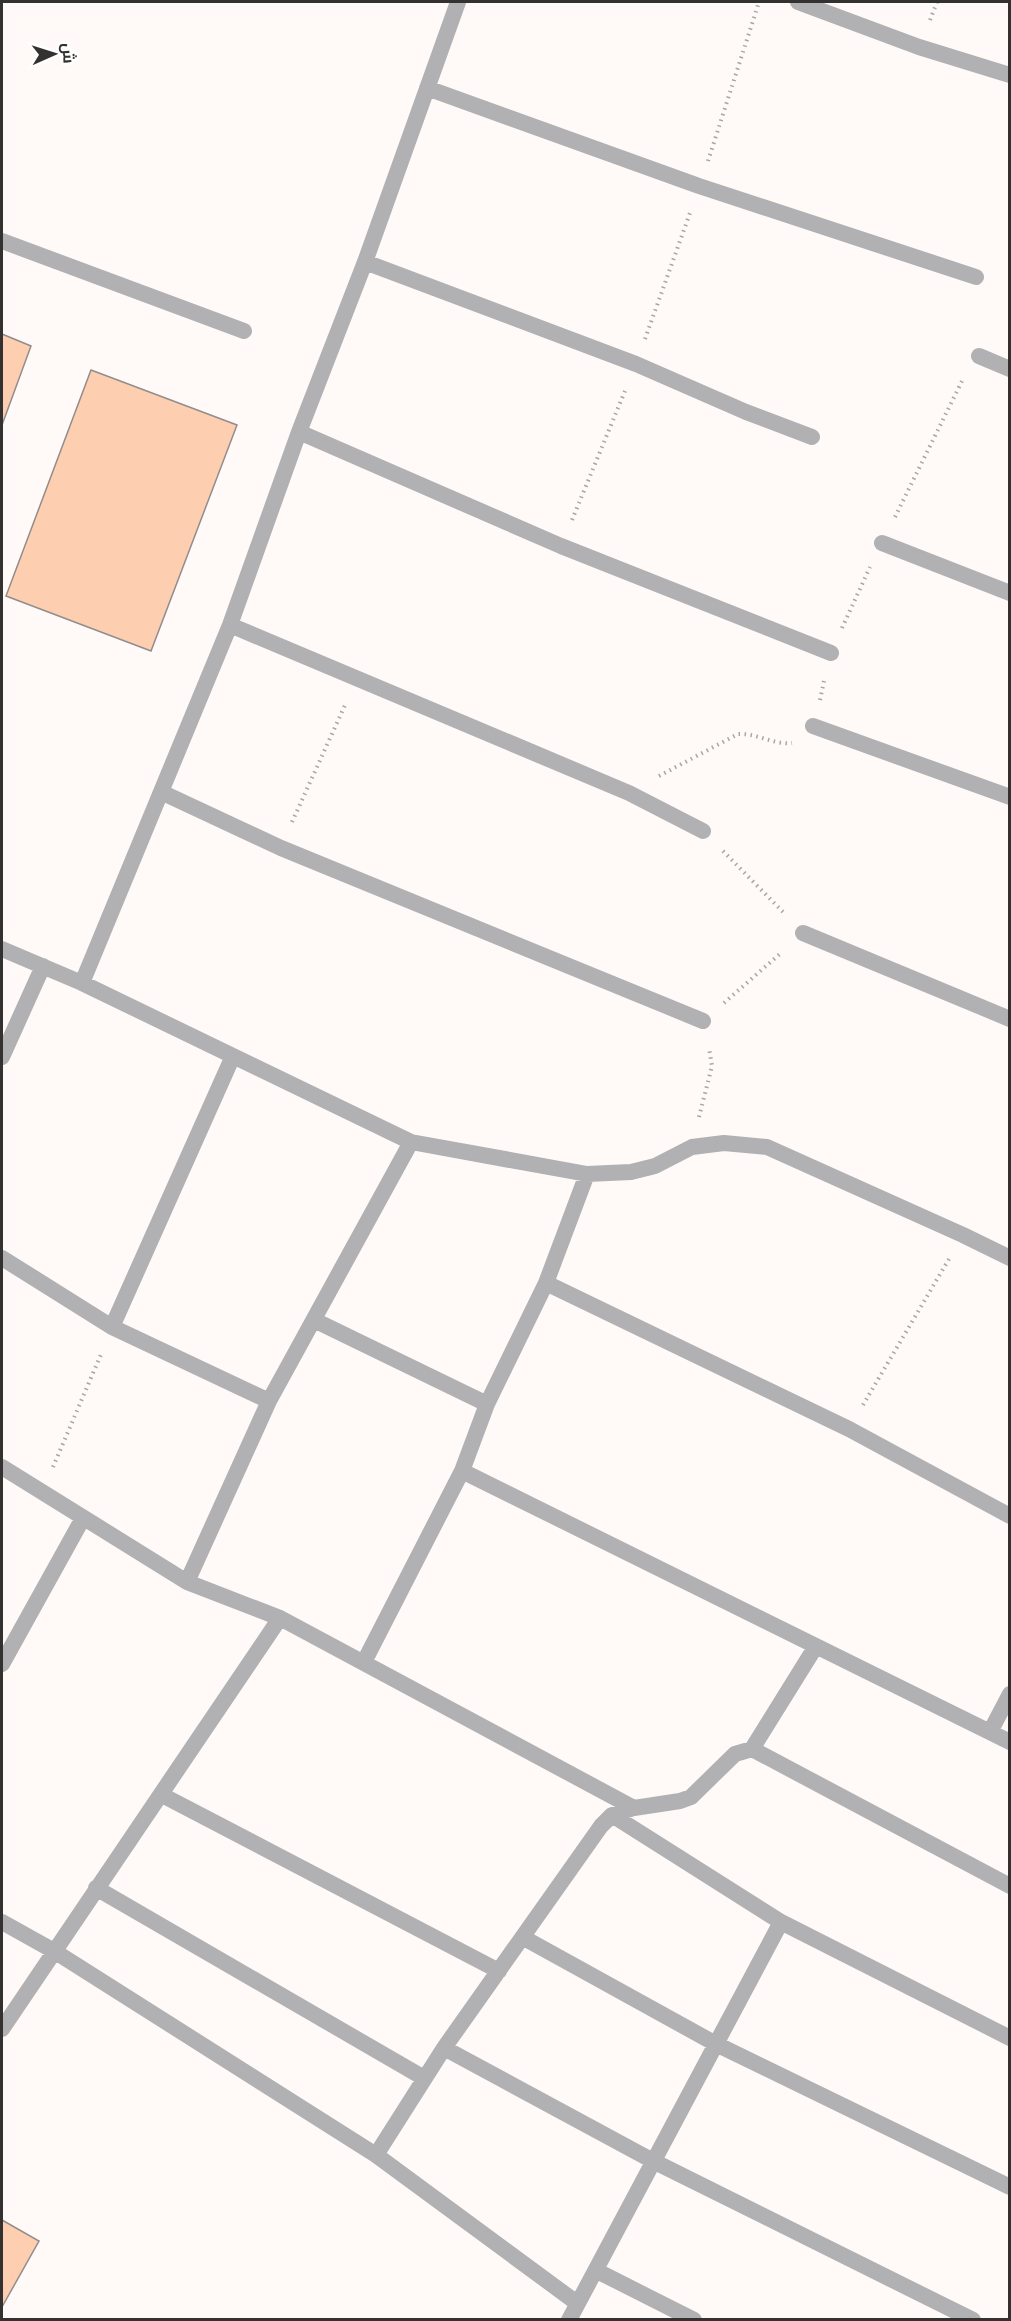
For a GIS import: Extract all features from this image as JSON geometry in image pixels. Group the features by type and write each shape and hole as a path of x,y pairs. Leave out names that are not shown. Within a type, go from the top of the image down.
{"street":[{"path":"82,983 230,625 299,432 365,262 458,2"},
{"path":"798,2 919,47 1010,75"},
{"path":"427,88 699,186 976,278"},
{"path":"2,241 244,331"},
{"path":"365,262 636,364 812,438"},
{"path":"979,356 1010,369"},
{"path":"299,432 561,546 831,653"},
{"path":"882,543 1010,593"},
{"path":"230,625 629,793 703,831"},
{"path":"813,726 1010,797"},
{"path":"161,792 281,848 703,1021"},
{"path":"803,933 1010,1020"},
{"path":"2,949 82,983 411,1142 587,1174 631,1172 655,1166 692,1147 724,1143 767,1147 1010,1258"},
{"path":"2,1057 43,966"},
{"path":"112,1327 233,1056"},
{"path":"187,1582 269,1401 411,1142"},
{"path":"363,1662 462,1471 487,1404 546,1283 587,1174"},
{"path":"2,1258 112,1327 269,1401"},
{"path":"546,1283 849,1429 1010,1516"},
{"path":"314,1320 487,1404"},
{"path":"2,1467 187,1582 280,1618 634,1808"},
{"path":"462,1471 1010,1742"},
{"path":"2,1664 83,1518"},
{"path":"2,2029 280,1618"},
{"path":"376,2155 444,2048 601,1827 612,1815 634,1808 686,1800 735,1754 752,1749 816,1646"},
{"path":"990,1732 1010,1694"},
{"path":"752,1749 1010,1886"},
{"path":"162,1795 499,1971"},
{"path":"612,1815 781,1922 1010,2038"},
{"path":"96,1888 424,2078"},
{"path":"2,1922 54,1951 376,2155 577,2303"},
{"path":"569,2319 597,2271 781,1922"},
{"path":"524,1938 716,2044 1010,2187"},
{"path":"444,2048 655,2162 973,2319"},
{"path":"597,2271 694,2319"}],"path":[{"path":"561,546 636,364 699,186 759,2"},
{"path":"629,793 738,734 747,733 778,744 791,744 801,740 813,726 831,653 882,543 966,374 979,356"},
{"path":"281,848 357,678"},
{"path":"692,1147 712,1066 703,1021 803,933 703,831"},
{"path":"849,1429 963,1235"},
{"path":"42,1492 112,1327"}],"building":[{"path":"2,334 31,346 2,425"},
{"path":"91,370 237,425 151,651 6,596"},
{"path":"2,2220 39,2241 2,2307"}]}
